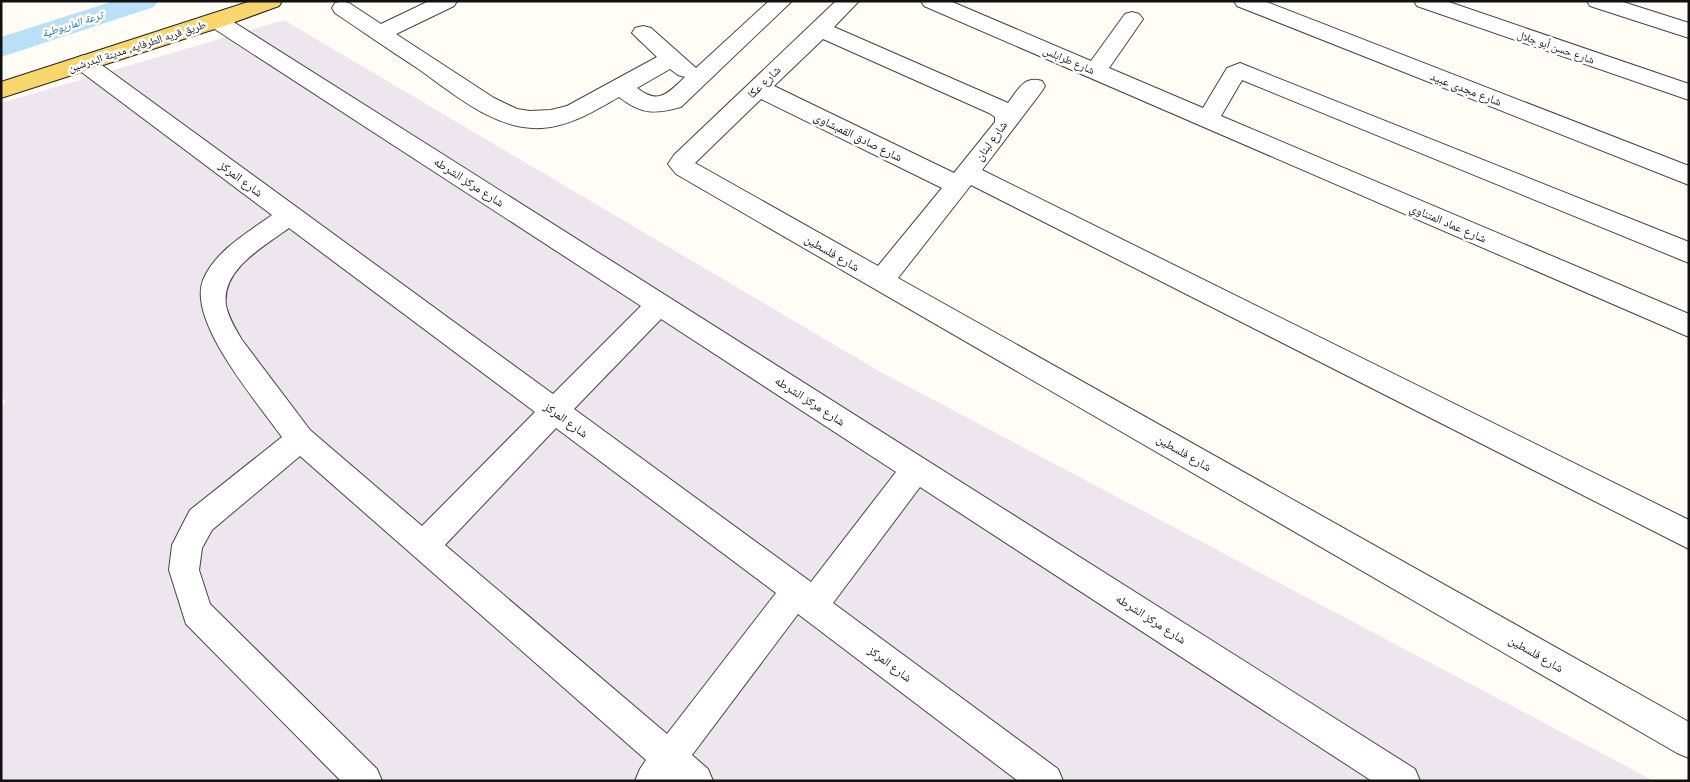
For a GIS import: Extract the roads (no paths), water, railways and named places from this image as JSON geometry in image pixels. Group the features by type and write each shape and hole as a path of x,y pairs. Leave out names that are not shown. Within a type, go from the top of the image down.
{"main road":[{"name":"طريق قريه الطرفايه, مدينة البدرشين","path":"1,90 217,21 272,1"}],"street":[{"path":"381,32 447,1"},
{"path":"621,87 640,102 650,106 673,101 782,1"},
{"name":"شارع عكا","path":"680,164 849,1"},
{"name":"شارع طرابلس","path":"931,1 1207,120"},
{"name":"شارع مجدى عبيد","path":"1244,1 1689,176"},
{"name":"شارع حسن أبو جلال","path":"1424,1 1689,92"},
{"path":"1597,1 1689,31"},
{"path":"342,8 381,32 486,104 508,116 524,120 540,121 558,118 575,112 672,58"},
{"path":"1096,72 1132,19"},
{"name":"شارع مركز الشرطه","path":"217,21 1403,781"},
{"name":"شارع لبنان","path":"820,29 997,107 1006,114 1008,119 963,179 881,281"},
{"path":"643,33 696,79"},
{"name":"شارع المركز","path":"84,63 805,598 1046,781"},
{"path":"1207,120 1235,73 1240,71 1689,253"},
{"path":"1008,119 1034,86"},
{"name":"شارع صادق القمبشاوى","path":"758,88 963,179 1689,536"},
{"name":"شارع عماد المتناوي","path":"1207,120 1689,326"},
{"name":"شارع فلسطين","path":"680,164 881,281 1689,741"},
{"path":"289,215 244,248 227,264 214,282 213,305 221,327 233,348 300,439 424,546 661,769 696,781"},
{"path":"424,546 659,304"},
{"path":"300,439 201,520 186,546 184,570 198,613 365,781"},
{"path":"661,769 916,468"}],"waterway":[{"name":"ترعة الماريوطية","path":"1,47 144,1"}]}
